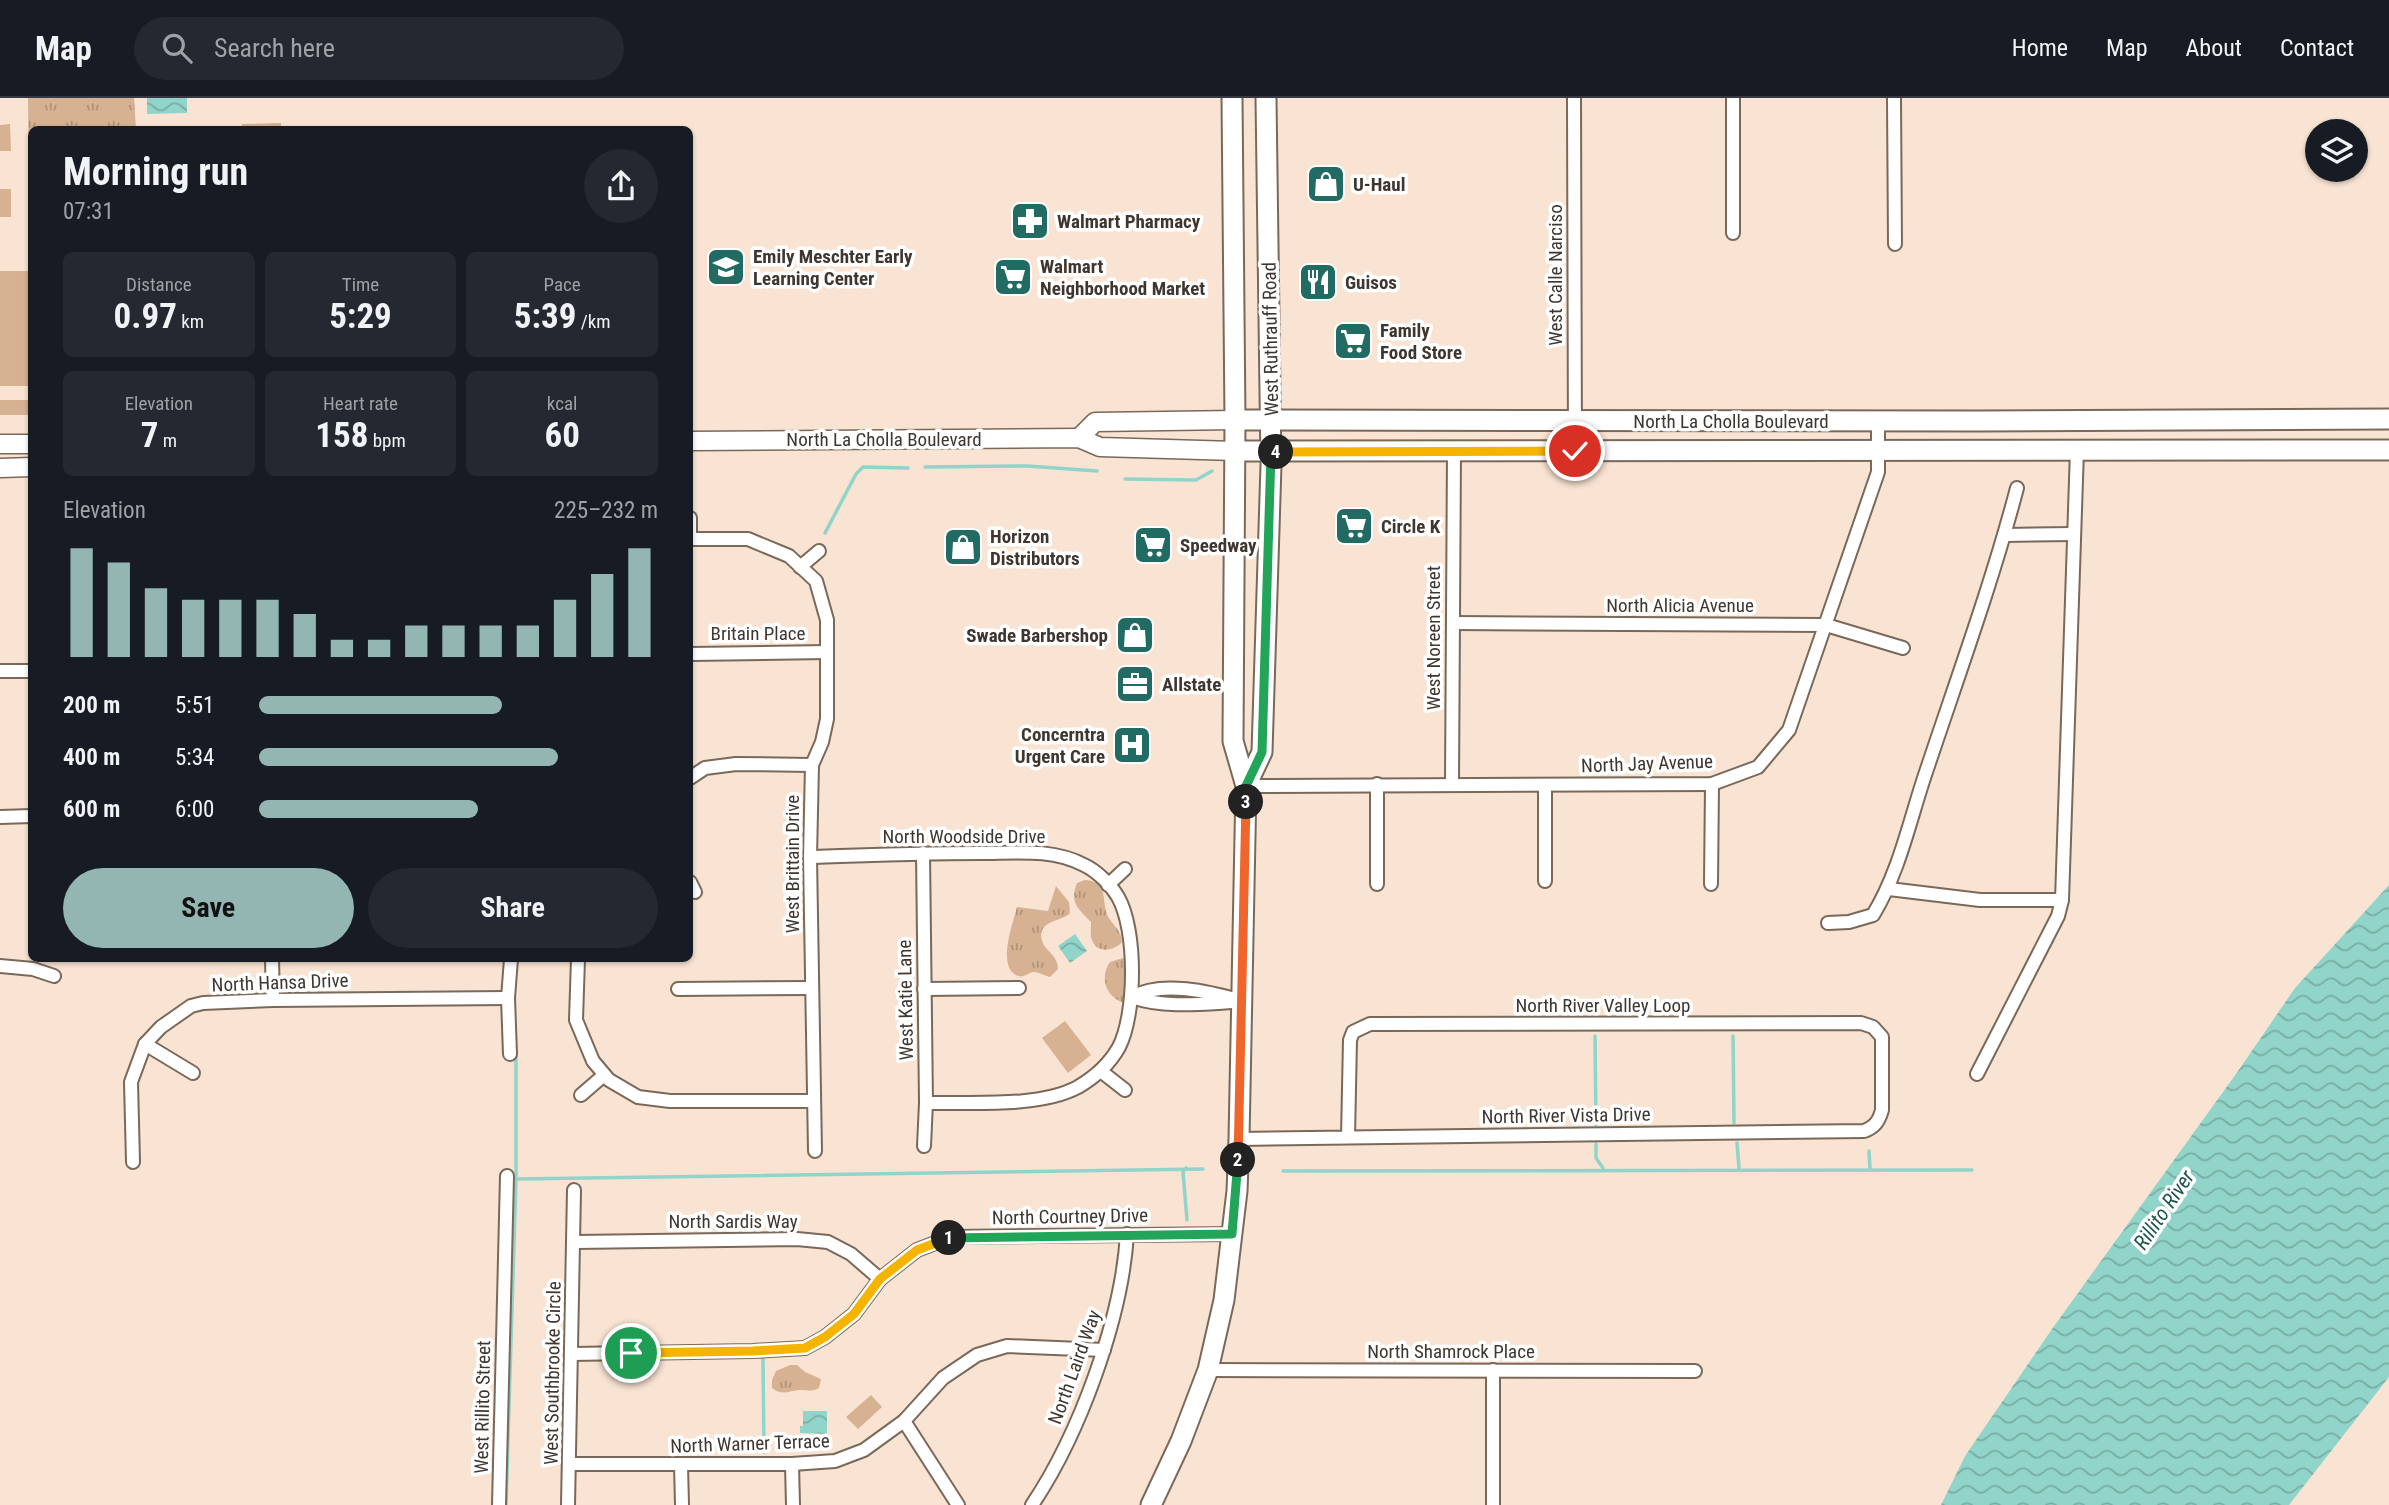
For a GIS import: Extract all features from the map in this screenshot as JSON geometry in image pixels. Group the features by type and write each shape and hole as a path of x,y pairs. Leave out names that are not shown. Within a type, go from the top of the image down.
{"main road":[{"name":"West Ruthrauff Road","path":"1151,1505 1181,1441 1208,1370 1224,1300 1239,1139 1246,786 1233,741 1236,420 1232,98"},
{"name":"West Ruthrauff Road","path":"1246,786 1262,752 1271,452 1266,98"},
{"name":"North La Cholla Boulevard","path":"1236,420 2389,419"},
{"name":"North La Cholla Boulevard","path":"1235,451 2389,450"}],"street":[{"name":"West Calle Narciso","path":"1574,98 1575,451"},
{"path":"1733,98 1733,233"},
{"path":"1894,98 1895,244"},
{"name":"North La Cholla Boulevard","path":"1079,438 1095,422 1236,420"},
{"name":"North Jay Avenue","path":"1246,786 1452,783 1712,784 1759,767 1790,730 1878,472 1878,421"},
{"name":"North La Cholla Boulevard","path":"693,441 1079,438 1100,447 1235,451"},
{"path":"0,444 28,444"},
{"path":"1977,1074 2058,916 2062,900 2077,450"},
{"name":"West Noreen Street","path":"1452,783 1454,452"},
{"path":"0,468 28,467"},
{"path":"1828,923 1849,922 1873,915 1889,889 2005,535 2017,488"},
{"path":"2005,535 2074,534"},
{"path":"693,539 748,539 789,556 800,567 819,551"},
{"name":"West Brittain Drive","path":"800,567 816,581 827,620 827,719 822,743 812,765 810,857 815,1151"},
{"name":"North Alicia Avenue","path":"1453,623 1826,625 1903,648"},
{"name":"Britain Place","path":"693,654 827,652"},
{"path":"0,671 28,671"},
{"path":"693,776 705,768 736,764 812,765"},
{"path":"1377,784 1377,884"},
{"path":"1711,884 1712,784"},
{"path":"1545,785 1545,881"},
{"path":"0,817 28,816"},
{"name":"North Woodside Drive","path":"810,857 923,853 1048,853 1083,864 1101,877 1118,897 1130,930 1132,997 1120,1046 1102,1072"},
{"name":"West Katie Lane","path":"923,853 926,1102 924,1146"},
{"path":"1108,885 1125,869"},
{"path":"1889,889 1980,900 2062,900"},
{"path":"272,962 273,1000"},
{"path":"510,962 510,1054"},
{"path":"578,962 576,1020 593,1061 603,1076 638,1097 670,1101 814,1101"},
{"path":"0,966 33,969 54,976"},
{"path":"678,989 812,988"},
{"path":"924,989 1019,988"},
{"path":"1132,997 1146,989 1205,990 1242,1001"},
{"name":"North Hansa Drive","path":"133,1162 131,1082 145,1045 160,1027 191,1006 203,1003 273,1000 508,998"},
{"name":"North River Valley Loop","path":"1348,1137 1349,1047 1356,1026 1370,1024 1877,1025 1883,1044 1882,1110"},
{"path":"145,1045 193,1073"},
{"path":"926,1102 1043,1100 1075,1088 1102,1072 1125,1090"},
{"path":"581,1095 603,1076"},
{"name":"North River Vista Drive","path":"1239,1139 1855,1132 1879,1128 1882,1110"},
{"name":"West Rillito Street","path":"499,1505 507,1176"},
{"name":"West Southbrooke Circle","path":"568,1505 575,1190"},
{"name":"North Laird Way","path":"1032,1505 1045,1486 1080,1413 1104,1350 1115,1316 1126,1261 1127,1234"},
{"name":"North Courtney Drive","path":"572,1354 805,1348 825,1337 854,1314 880,1279 917,1250 951,1237 1232,1234"},
{"name":"North Sardis Way","path":"575,1242 797,1239 828,1242 851,1254 880,1279"},
{"name":"North Warner Terrace","path":"569,1464 792,1464 835,1461 864,1450 904,1421 943,1378 977,1355 1007,1346 1104,1350"},
{"name":"North Shamrock Place","path":"1208,1370 1695,1371"},
{"path":"1493,1370 1493,1505"},
{"path":"904,1421 958,1505"},
{"path":"792,1464 793,1505"},
{"path":"681,1465 682,1505"}],"green space":[{"path":"28,98 134,98 136,126 28,126"},
{"path":"281,123 281,126 242,126"},
{"path":"10,124 11,151 0,151 0,125"},
{"path":"0,189 11,189 11,217 0,217"},
{"path":"0,271 28,271 28,386 0,386"},
{"path":"0,400 28,400 28,415 0,415"},
{"path":"1093,881 1102,889 1106,913 1119,932 1122,942 1115,947 1102,949 1092,940 1091,922 1077,905 1074,896 1077,883"},
{"path":"1056,886 1069,902 1070,913 1046,925 1041,934 1042,941 1056,960 1058,969 1050,977 1034,972 1018,976 1011,971 1007,955 1017,907 1048,911"},
{"path":"1126,957 1125,1003 1109,992 1105,974 1110,962"},
{"path":"1065,1021 1091,1055 1068,1073 1042,1038"},
{"path":"797,1365 821,1379 819,1388 783,1393 772,1388 776,1371"},
{"path":"871,1395 882,1407 858,1429 846,1417"}],"water":[{"path":"147,98 187,98 187,113 147,114"},
{"name":"Rillito River","path":"2389,885 2389,1377 2289,1505 1941,1505 1965,1456 2295,988"},
{"path":"1075,934 1087,951 1070,963 1058,946"},
{"path":"803,1411 827,1411 827,1434 800,1433"}],"waterway":[{"path":"925,467 1028,466 1097,471"},
{"path":"825,533 856,474 863,467 908,468"},
{"path":"1125,479 1196,480 1212,471"},
{"path":"1595,1036 1596,1125"},
{"path":"1733,1036 1734,1123"},
{"path":"506,1505 516,1179 516,1052"},
{"path":"1737,1143 1739,1168"},
{"path":"1596,1144 1596,1158 1603,1168"},
{"path":"1869,1151 1870,1169"},
{"path":"1186,1168 1183,1172 1187,1220"},
{"path":"516,1179 1203,1169"},
{"path":"1283,1171 1972,1170"},
{"path":"763,1359 764,1452"}],"place":[{"name":"U-Haul","path":"1326,184"},
{"name":"Walmart Pharmacy","path":"1030,221"},
{"name":"Emily Meschter Early Learning Center","path":"726,267"},
{"name":"Walmart Neighborhood Market","path":"1013,277"},
{"name":"Guisos","path":"1318,282"},
{"name":"Family Food Store","path":"1353,341"},
{"name":"Circle K","path":"1354,526"},
{"name":"Speedway","path":"1153,545"},
{"name":"Horizon Distributors","path":"963,547"},
{"name":"Swade Barbershop","path":"1135,635"},
{"name":"Allstate","path":"1135,684"},
{"name":"Concerntra Urgent Care","path":"1132,745"}],"route":[{"path":"631,1353 805,1348 825,1337 854,1314 880,1279 917,1250 951,1237 1232,1234 1239,1139 1246,786 1262,752 1271,452 1575,451"}]}
